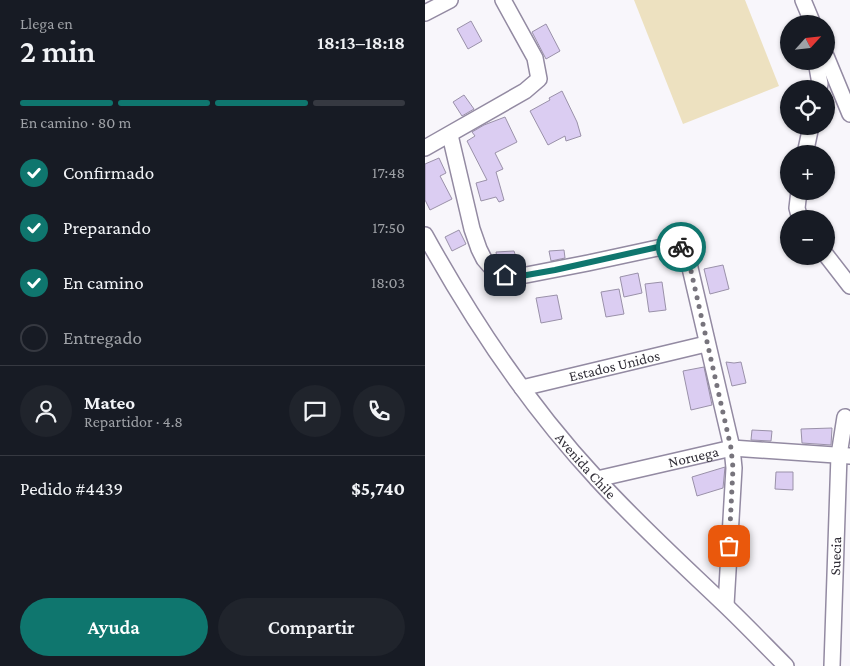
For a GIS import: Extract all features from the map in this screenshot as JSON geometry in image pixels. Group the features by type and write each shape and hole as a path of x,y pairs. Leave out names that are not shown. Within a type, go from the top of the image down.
{"street":[{"path":"425,12 450,0"},
{"path":"425,148 533,86 539,79 535,58 503,0"},
{"path":"804,1 807,15"},
{"path":"804,1 809,15"},
{"path":"832,70 850,114"},
{"path":"450,135 472,229 484,259 496,271 505,275 521,276 676,244 687,255 731,448 733,468 726,605"},
{"name":"Avenida Chile","path":"425,235 444,270 482,330 523,388 597,479 666,550 726,605 785,666"},
{"path":"834,265 850,286"},
{"name":"Estados Unidos","path":"523,388 706,344"},
{"name":"Suecia","path":"832,666 845,456 845,417"},
{"name":"Noruega","path":"597,479 731,448 845,456"}],"shaded area":[{"path":"634,0 745,0 779,86 683,124"}],"building":[{"path":"471,21 482,41 468,49 457,29"},
{"path":"546,24 560,51 546,59 532,32"},
{"path":"562,91 577,122 581,136 566,141 565,136 548,145 530,111"},
{"path":"464,95 474,109 462,116 453,102"},
{"path":"505,117 517,142 495,153 503,169 496,172 504,200 499,202 496,197 481,201 476,183 487,180 467,141 475,136 472,132"},
{"path":"439,158 446,173 440,176 452,199 430,210 425,200 425,164"},
{"path":"459,230 466,244 452,251 445,237"},
{"path":"564,250 565,258 551,261 549,251"},
{"path":"514,251 518,263 505,264 497,259 496,252"},
{"path":"723,265 729,289 710,294 704,269"},
{"path":"638,273 642,293 624,297 620,277"},
{"path":"662,282 666,310 649,312 645,284"},
{"path":"619,289 624,314 606,317 601,292"},
{"path":"557,295 562,319 541,323 536,298"},
{"path":"726,362 741,362 746,383 732,386"},
{"path":"704,367 712,405 691,410 683,371"},
{"path":"832,428 831,445 802,443 801,429"},
{"path":"752,430 772,431 771,441 751,440"},
{"path":"725,467 723,488 697,496 692,477"},
{"path":"776,472 793,472 793,490 775,489"}],"way so far":[{"path":"681,247 687,255 689,262 731,448 733,468 729,546"}],"route":[{"path":"505,275 521,276 555,270 667,245 676,244 681,247"}]}
